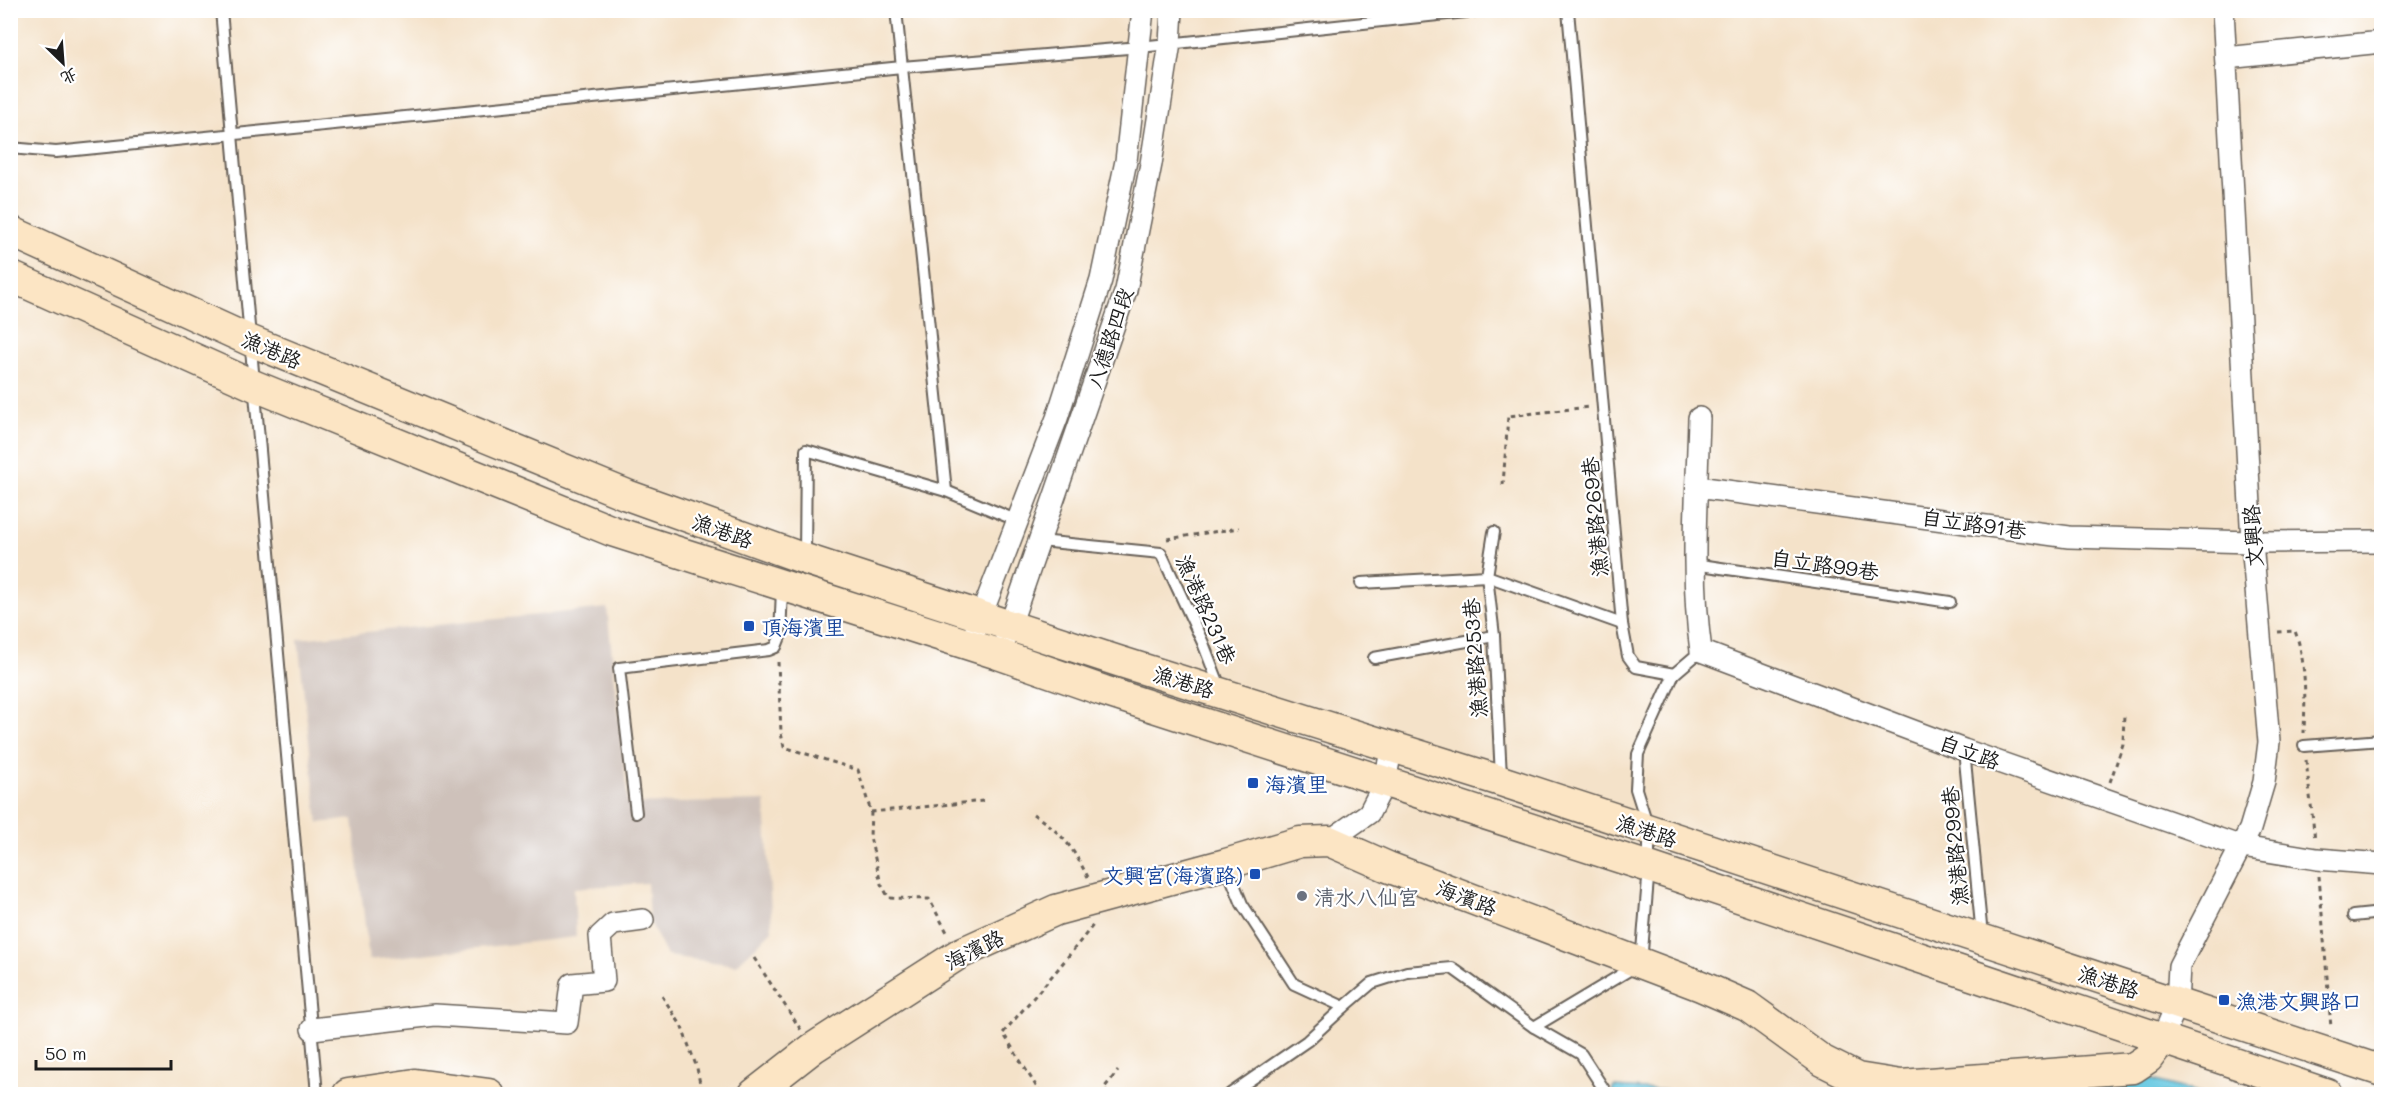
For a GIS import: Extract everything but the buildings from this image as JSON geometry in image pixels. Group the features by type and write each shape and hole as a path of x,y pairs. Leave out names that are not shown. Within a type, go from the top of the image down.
{"street":[{"name":"八德路四段","path":"969,646 1057,418 1101,280 1126,161 1143,10"},
{"name":"八德路四段","path":"998,654 1011,625 1126,290 1158,117 1170,43 1172,10"},
{"name":"文興路","path":"2162,1040 2176,1004 2179,966 2241,847 2258,806 2269,742 2252,542 2223,10"},
{"path":"2226,58 2382,42"},
{"path":"1131,116 1158,117"},
{"name":"漁港路","path":"10,231 251,341 627,495 805,559 1501,781 2382,1071"},
{"name":"漁港路","path":"10,276 255,386 612,531 998,654 1649,867 2327,1095"},
{"path":"1699,418 1694,564 1696,614 1701,651"},
{"name":"自立路91巷","path":"1697,487 2070,537 2252,542 2382,541"},
{"name":"自立路","path":"1701,651 1964,750 2241,847 2317,859 2382,864"},
{"path":"1329,841 1369,813 1385,782 1392,746"},
{"name":"海濱路","path":"754,1095 813,1048 959,954 1056,910 1300,842 1329,841 1388,867 1641,963 1747,1006 1822,1061 1857,1078 1900,1085 2133,1068 2148,1058 2162,1040"},
{"path":"312,1029 435,1015 567,1023 572,984 604,981 600,936 613,924 643,920"},
{"path":"348,1095 415,1084 489,1095"}],"lane":[{"path":"221,10 317,1095"},
{"path":"896,10 946,491"},
{"path":"10,148 56,152 902,68 1140,47 1485,10"},
{"name":"漁港路269巷","path":"1568,10 1622,624 1628,656 1636,667 1674,674"},
{"path":"805,559 806,450 946,491 1018,521"},
{"name":"漁港路253巷","path":"1494,532 1487,576 1494,636 1501,781"},
{"name":"漁港路231巷","path":"1040,541 1161,553 1203,643 1222,693"},
{"name":"自立路99巷","path":"1694,564 1950,602"},
{"path":"1361,583 1487,576 1622,624"},
{"path":"636,813 619,668 769,650 776,647 780,637 782,585"},
{"path":"1374,658 1494,636"},
{"path":"1534,1027 1641,963 1649,867 1649,830 1636,789 1638,754 1674,674 1701,651"},
{"path":"2304,746 2382,740"},
{"name":"漁港路299巷","path":"1964,750 1982,939"},
{"path":"1226,864 1242,904 1294,984 1344,1007"},
{"path":"2353,916 2382,913"},
{"path":"1230,1095 1307,1041 1372,983 1407,972 1452,968 1534,1027 1581,1054 1606,1093"}],"path":[{"path":"1503,485 1508,416 1604,406"},
{"path":"1155,552 1157,541 1239,528"},
{"path":"2259,633 2295,631 2301,647 2306,684 2304,746 2317,859 2333,1054"},
{"path":"776,647 780,675 781,733 784,747 858,770 871,812 870,837 881,884 889,898 929,899 959,954"},
{"path":"2104,799 2123,744 2124,714"},
{"path":"871,812 984,801"},
{"path":"1033,814 1059,832 1106,897 1087,935 1003,1033 1041,1095"},
{"path":"754,958 813,1048"},
{"path":"662,996 681,1025 697,1068 702,1095"},
{"path":"1107,1095 1104,1088 1118,1071"}],"shaded area":[{"path":"607,608 628,804 765,801 772,931 736,965 667,956 649,920 647,883 574,888 576,937 369,960 353,819 318,823 298,639"}],"water":[{"path":"2149,1079 2203,1094 2073,1094 2075,1088"},
{"path":"1614,1087 1713,1094 1615,1094 1612,1090"}],"place":[{"name":"頂海濱里","path":"749,626"},
{"name":"海濱里","path":"1253,783"},
{"name":"文興宮(海濱路)","path":"1255,874"},
{"name":"清水八仙宮","path":"1302,896"},
{"name":"漁港文興路口","path":"2224,1000"}]}
